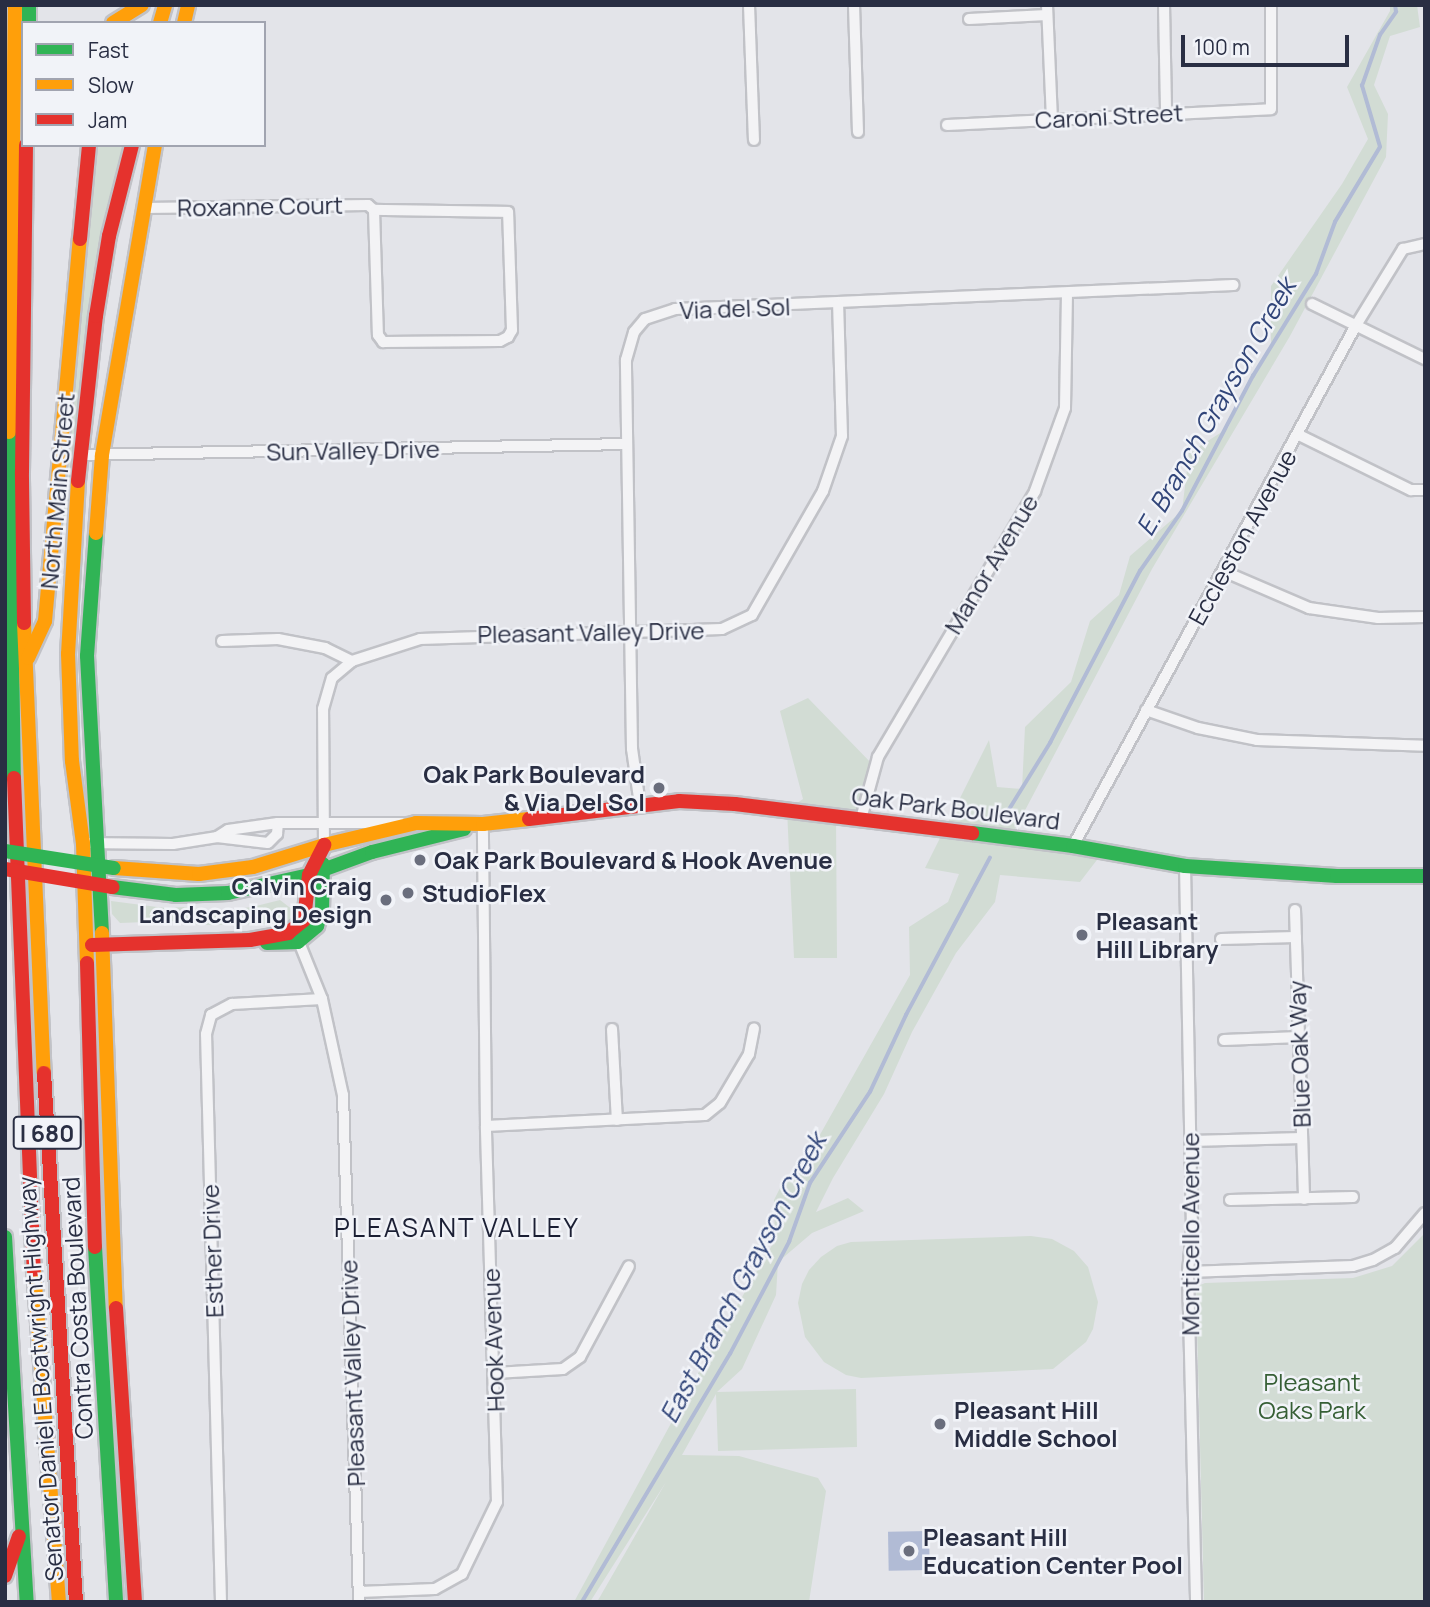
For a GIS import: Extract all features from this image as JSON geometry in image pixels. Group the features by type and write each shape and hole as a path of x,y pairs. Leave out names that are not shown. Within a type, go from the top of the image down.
{"main road":[{"name":"I 680","path":"15,5 8,359 14,789 36,1318 59,1602"},
{"path":"116,21 142,5"},
{"name":"Senator Daniel E Boatwright Highway","path":"26,147 22,472 25,664 45,1099 76,1602"},
{"path":"25,664 45,621 89,147"},
{"name":"North Main Street","path":"83,843 68,716 68,654 79,455 109,236 131,147"},
{"name":"North Main Street","path":"99,844 87,656 102,455 155,147"},
{"name":"Oak Park Boulevard","path":"5,869 113,887 201,895 228,893 316,872 372,852 483,824 640,805 701,801 1073,846 1185,866 1337,876 1425,876"},
{"name":"Oak Park Boulevard","path":"5,851 114,869 199,874 253,867 324,845 416,823 483,824"},
{"name":"Contra Costa Boulevard","path":"83,843 84,946 96,1269 116,1602"},
{"name":"Contra Costa Boulevard","path":"99,844 113,1267 135,1602"},
{"path":"84,946 250,940 288,933 300,925 306,915 324,845"},
{"path":"250,940 289,945 308,936 320,919 316,872"},
{"name":"Senator Daniel E Boatwright Highway","path":"5,1237 27,1602"},
{"path":"5,1576 22,1530"}],"street":[{"path":"749,5 754,140"},
{"path":"853,5 858,132"},
{"path":"1164,5 1166,113"},
{"name":"Caroni Street","path":"947,125 1271,109 1271,5"},
{"path":"969,19 1047,10 1052,119"},
{"name":"Roxanne Court","path":"145,208 360,204 374,210 508,212 512,330 508,337 500,341 383,342 378,335 374,210"},
{"name":"Eccleston Avenue","path":"1073,846 1299,435 1355,327 1404,249 1425,244"},
{"name":"Via del Sol","path":"640,805 632,749 626,360 631,338 645,319 675,309 1233,285"},
{"name":"Manor Avenue","path":"861,819 878,757 1035,491 1066,408 1067,293"},
{"name":"Pleasant Valley Drive","path":"352,661 420,639 722,629 752,615 823,491 842,436 838,304"},
{"path":"1312,304 1425,359"},
{"path":"1299,435 1411,490 1425,490"},
{"name":"Sun Valley Drive","path":"79,455 627,444"},
{"path":"1223,571 1309,608 1378,618 1425,617"},
{"path":"222,641 278,639 325,648 352,661 332,678 323,709 324,845"},
{"path":"1146,710 1198,727 1257,740 1425,746"},
{"name":"Oak Park Boulevard","path":"83,843 157,845 216,837 268,843 277,834 278,823"},
{"name":"Oak Park Boulevard","path":"216,837 228,830 278,823 416,823"},
{"name":"Hook Avenue","path":"359,1597 435,1589 462,1574 497,1502 486,1126 483,824"},
{"name":"Monticello Avenue","path":"1185,866 1192,1229 1188,1272 1196,1602"},
{"name":"Blue Oak Way","path":"1295,910 1304,1199"},
{"path":"1221,939 1296,937"},
{"name":"Pleasant Valley Drive","path":"299,942 323,999 343,1095 359,1597"},
{"name":"Esther Drive","path":"221,1602 206,1034 211,1014 232,1004 323,999"},
{"path":"486,1126 705,1115 720,1103 749,1054 754,1028"},
{"path":"612,1029 617,1120"},
{"path":"1224,1040 1299,1037"},
{"path":"1191,1141 1302,1138"},
{"path":"1230,1200 1353,1197"},
{"path":"1188,1272 1353,1266 1373,1261 1395,1248 1425,1213"},
{"path":"495,1373 563,1369 580,1357 629,1266"}],"green space":[{"path":"1390,5 1417,5 1420,27 1390,36 1374,85 1388,114 1386,157 1290,336 1152,569 1011,837 1103,852 1080,882 1000,875 995,902 956,953 912,1032 884,1094 833,1178 816,1212 848,1198 864,1211 812,1233 778,1262 776,1295 742,1369 717,1392 856,1389 857,1447 718,1451 716,1394 682,1455 739,1456 818,1478 826,1491 809,1602 597,1602 666,1482 590,1602 574,1602 701,1368 775,1240 774,1200 781,1186 804,1163 910,975 909,927 948,902 959,874 925,868 989,740 997,787 1022,789 1025,727 1071,682 1090,621 1119,595 1130,556 1182,511 1189,453 1228,428 1253,376 1271,347 1271,286 1342,184 1368,139 1347,87 1390,11"},
{"path":"89,147 131,147 62,533 60,470"},
{"path":"808,698 875,767 861,819 836,817 837,958 794,958 787,810 803,799 780,711"},
{"path":"280,900 293,910 293,916 286,924 201,925 172,921 120,923 112,914 111,901 165,908 188,907 209,912 252,907"},
{"name":"Pleasant Oaks Park","path":"1425,1233 1425,1602 1204,1602 1196,1287 1205,1283 1353,1278 1392,1266"},
{"path":"1031,1236 1052,1239 1074,1251 1088,1267 1098,1302 1093,1329 1086,1342 1053,1369 861,1378 846,1375 824,1362 805,1337 798,1303 802,1284 809,1270 837,1246 851,1242"}],"water":[{"name":"Pleasant Hill Education Center Pool","path":"929,1531 930,1570 889,1571 888,1532"}],"waterway":[{"name":"E. Branch Grayson Creek","path":"1005,816 1050,743 1140,571 1182,511 1253,376 1316,274 1335,222 1380,147 1362,86 1380,35 1396,12 1395,5"},
{"name":"East Branch Grayson Creek","path":"582,1602 730,1354 789,1242 810,1183 870,1092 906,1015 990,858"}],"traffic: fast":[{"path":"29,5 29,21"},
{"path":"9,432 14,778"},
{"path":"96,533 87,656 102,933"},
{"path":"112,887 176,895 228,893 309,875 372,852 464,829"},
{"path":"972,833 1073,846 1185,866 1337,876 1425,876"},
{"path":"5,851 114,868"},
{"path":"267,943 298,942 317,926 322,910 323,864"},
{"path":"5,1237 27,1602"},
{"path":"95,1247 116,1602"}],"traffic: slow":[{"path":"9,432 15,5"},
{"path":"116,21 142,5"},
{"path":"161,21 165,5"},
{"path":"184,21 188,5"},
{"path":"96,533 102,455 155,147"},
{"path":"28,658 45,621 80,239"},
{"path":"78,481 68,654 72,761 83,843 87,963"},
{"path":"24,623 44,1073"},
{"path":"114,868 199,874 253,867 324,845 416,823 483,824 529,819"},
{"path":"102,933 116,1308"},
{"path":"34,1270 59,1602"}],"traffic: jam":[{"path":"24,623 22,472 26,147"},
{"path":"80,239 89,147"},
{"path":"78,481 96,316 109,236 131,147"},
{"path":"14,778 34,1270"},
{"path":"529,819 679,801 735,804 972,833"},
{"path":"92,945 250,940 288,933 304,920 309,875 324,845"},
{"path":"5,869 112,887"},
{"path":"87,963 95,1247"},
{"path":"44,1073 76,1602"},
{"path":"116,1308 135,1602"},
{"path":"5,1576 19,1536"}],"place":[{"name":"Oak Park Boulevard & Via Del Sol","path":"659,788"},
{"name":"Oak Park Boulevard & Hook Avenue","path":"420,860"},
{"name":"StudioFlex","path":"408,893"},
{"name":"Calvin Craig Landscaping Design","path":"386,900"},
{"name":"Pleasant Hill Library","path":"1082,935"},
{"name":"Pleasant Hill Middle School","path":"940,1424"},
{"name":"Pleasant Hill Education Center Pool","path":"909,1551"}],"district":[{"name":"PLEASANT VALLEY","path":"457,1228"}]}
